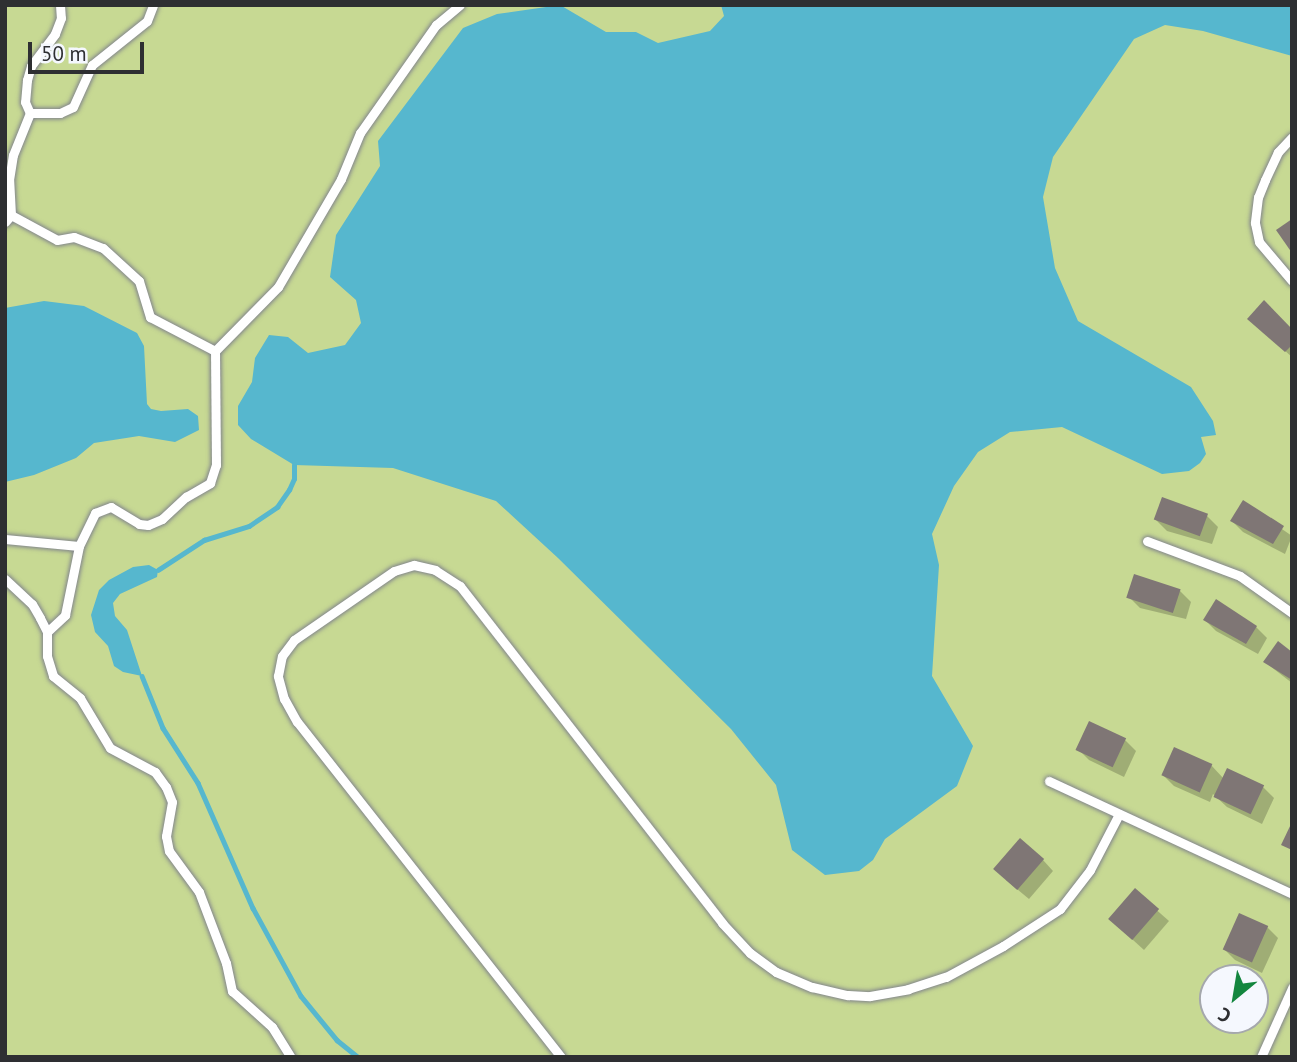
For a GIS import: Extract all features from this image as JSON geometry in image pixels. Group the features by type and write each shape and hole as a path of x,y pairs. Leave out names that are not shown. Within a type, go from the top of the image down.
{"lane":[{"path":"60,5 61,18 55,34 31,66 27,80 25,102 30,113 13,155 8,218 58,240 74,237 103,248 139,281 150,317 215,351"},
{"path":"30,113 60,113 72,107 92,65 147,21 153,5"},
{"path":"47,632 65,615 79,546 92,517 101,510 115,508 139,524 148,525 162,519 186,497 210,483 216,465 215,351 278,287 341,179 360,133 436,25 460,5"},
{"path":"1292,137 1278,152 1265,180 1258,197 1255,223 1259,242 1292,281"},
{"path":"5,539 79,546"},
{"path":"1147,541 1240,576 1292,613"},
{"path":"561,1057 297,722 285,699 278,676 282,656 294,640 394,571 414,565 435,570 460,586 722,923 750,953 776,972 812,987 848,995 882,994 946,977 980,958 1060,909 1090,870 1119,814"},
{"path":"5,579 32,604 47,632 47,656 53,676 80,698 110,748 155,772 166,787 172,802 166,836 169,850 199,892 226,962 232,991 272,1027 291,1057"},
{"path":"1049,782 1292,894"},
{"path":"1261,1057 1292,988"}],"green space":[{"path":"5,5 1292,5 1292,1057 5,1057"}],"water":[{"path":"560,5 606,32 636,32 658,43 710,31 724,16 721,5 1292,5 1292,56 1203,31 1165,25 1134,39 1053,157 1043,197 1055,268 1078,321 1191,387 1213,421 1216,435 1201,437 1206,454 1200,463 1189,471 1162,474 1062,427 1010,432 978,452 954,486 932,534 939,565 932,676 973,746 957,786 885,839 873,860 859,871 825,875 792,850 776,785 731,729 558,558 496,501 393,468 294,465 251,439 238,425 238,406 252,382 255,358 269,335 288,337 308,353 345,345 361,323 356,300 330,277 336,235 380,166 378,141 463,28 497,14"},
{"path":"44,301 84,306 137,333 144,346 147,404 151,409 161,411 188,409 198,416 199,430 175,442 139,436 94,443 76,458 34,475 5,482 5,308"},
{"path":"149,565 158,570 157,577 120,594 113,603 115,616 127,630 142,676 123,672 114,666 108,646 95,632 91,615 99,590 109,580 133,567"}],"building":[{"path":"1292,219 1292,253 1276,230"},
{"path":"1264,300 1292,329 1292,345 1285,352 1247,319"},
{"path":"1162,497 1208,514 1200,536 1154,520"},
{"path":"1243,500 1284,526 1273,544 1230,521"},
{"path":"1134,574 1181,589 1173,613 1126,598"},
{"path":"1216,599 1257,626 1246,644 1203,620"},
{"path":"1278,641 1292,652 1292,680 1263,662"},
{"path":"1089,721 1126,738 1113,767 1075,750"},
{"path":"1174,747 1212,764 1200,792 1161,775"},
{"path":"1227,768 1264,785 1251,814 1213,797"},
{"path":"1292,822 1292,850 1281,845"},
{"path":"1020,838 1044,859 1017,890 993,869"},
{"path":"1135,888 1159,909 1132,940 1108,919"},
{"path":"1239,913 1268,926 1252,963 1223,950"}],"waterway":[{"path":"158,570 204,540 249,526 277,507 294,479 294,465"},
{"path":"142,676 163,728 198,783 253,908 301,996 337,1040 358,1057"}]}
